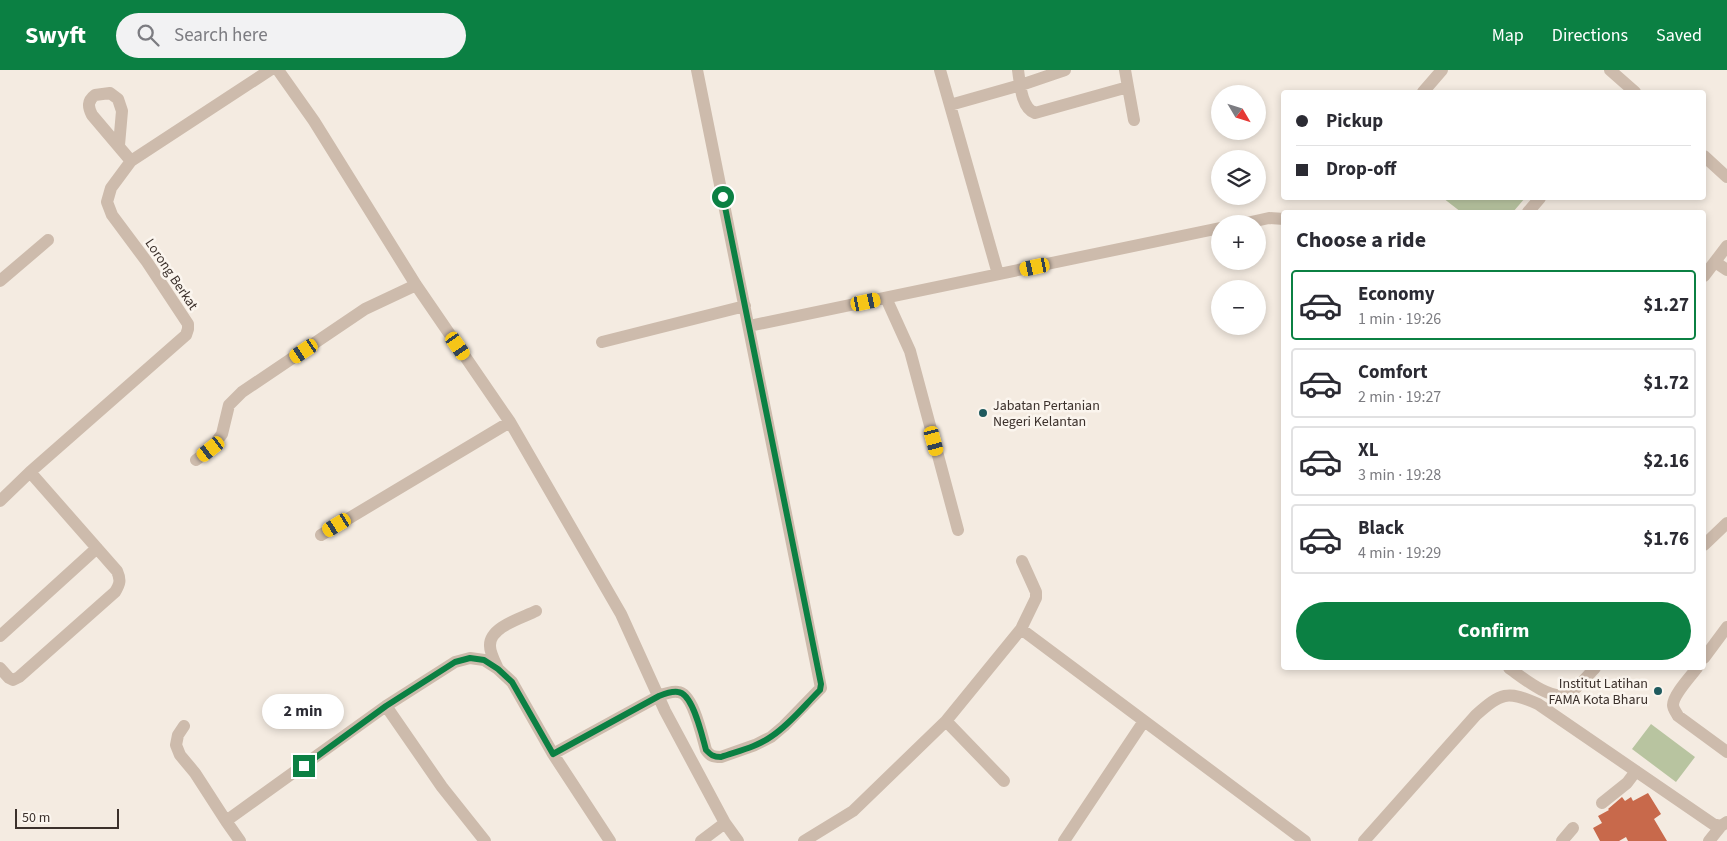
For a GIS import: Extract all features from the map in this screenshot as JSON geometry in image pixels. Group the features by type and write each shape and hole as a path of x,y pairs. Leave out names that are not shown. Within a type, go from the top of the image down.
{"street":[{"name":"Lorong Berkat","path":"0,501 30,472 186,334 188,329 188,324 147,262 112,216 108,202 111,188 131,161 270,70"},
{"path":"278,70 314,121 416,285 510,422 621,614 659,696 725,823 738,841"},
{"path":"553,754 659,696 677,691 684,694 691,703 706,750 715,757 755,745 771,737 821,688 697,70"},
{"path":"940,70 998,274"},
{"path":"1018,70 1026,106 1035,113 1128,87"},
{"path":"950,105 1021,85 1065,70"},
{"path":"1125,70 1134,120"},
{"path":"1425,90 1442,70"},
{"path":"1610,70 1628,90"},
{"path":"119,145 131,161"},
{"path":"1706,158 1727,177"},
{"path":"1530,210 1538,200"},
{"path":"1266,219 1281,219"},
{"path":"749,326 1211,230"},
{"path":"0,281 48,240"},
{"path":"1706,273 1727,246"},
{"path":"1715,262 1727,270"},
{"path":"196,460 211,449 222,434 229,405 242,392 365,309 416,285"},
{"path":"886,298 910,351 958,530"},
{"path":"602,342 745,306"},
{"path":"321,535 510,422"},
{"path":"0,668 13,680 19,677 115,592 120,584 120,577 117,571 30,472"},
{"path":"1706,543 1727,522"},
{"path":"0,636 97,548"},
{"path":"804,841 852,811 946,721 1021,630 1036,598 1036,592 1022,562"},
{"path":"498,669 490,648 490,640 501,628 536,611"},
{"path":"1706,655 1727,627"},
{"path":"1021,630 1305,841"},
{"path":"226,821 386,706 455,662 470,658 484,660 498,669 512,682 553,754 610,841"},
{"path":"1512,670 1541,690 1558,696 1566,695 1576,688 1593,670"},
{"path":"1696,670 1675,698 1674,710 1678,716 1727,752"},
{"path":"1364,841 1476,715 1492,701 1506,694 1522,697 1538,704 1713,824 1724,824"},
{"path":"386,706 442,787 486,841"},
{"path":"946,721 1004,781"},
{"path":"1064,841 1144,721"},
{"path":"184,726 178,735 176,745 180,755 195,773 240,841"},
{"path":"1602,803 1627,783 1636,771"},
{"path":"701,841 725,823"},
{"path":"1709,841 1724,824"},
{"path":"1562,841 1573,828"}],"green space":[{"path":"1446,200 1523,200 1515,210 1458,210"},
{"path":"1651,724 1695,757 1676,782 1632,749"}],"building":[{"path":"1648,793 1661,814 1654,819 1667,841 1628,841 1626,837 1619,841 1600,841 1593,828 1602,823 1598,816 1609,810 1622,797 1625,801 1631,797 1633,801"}],"place":[{"name":"Jabatan Pertanian Negeri Kelantan","path":"983,413"},
{"name":"Institut Latihan FAMA Kota Bharu","path":"1658,691"}],"route":[{"path":"304,766 386,706 455,662 470,658 484,660 498,669 512,682 553,754 659,696 677,691 684,694 691,703 706,750 710,755 721,757 771,737 820,690 821,684 723,197"}]}
